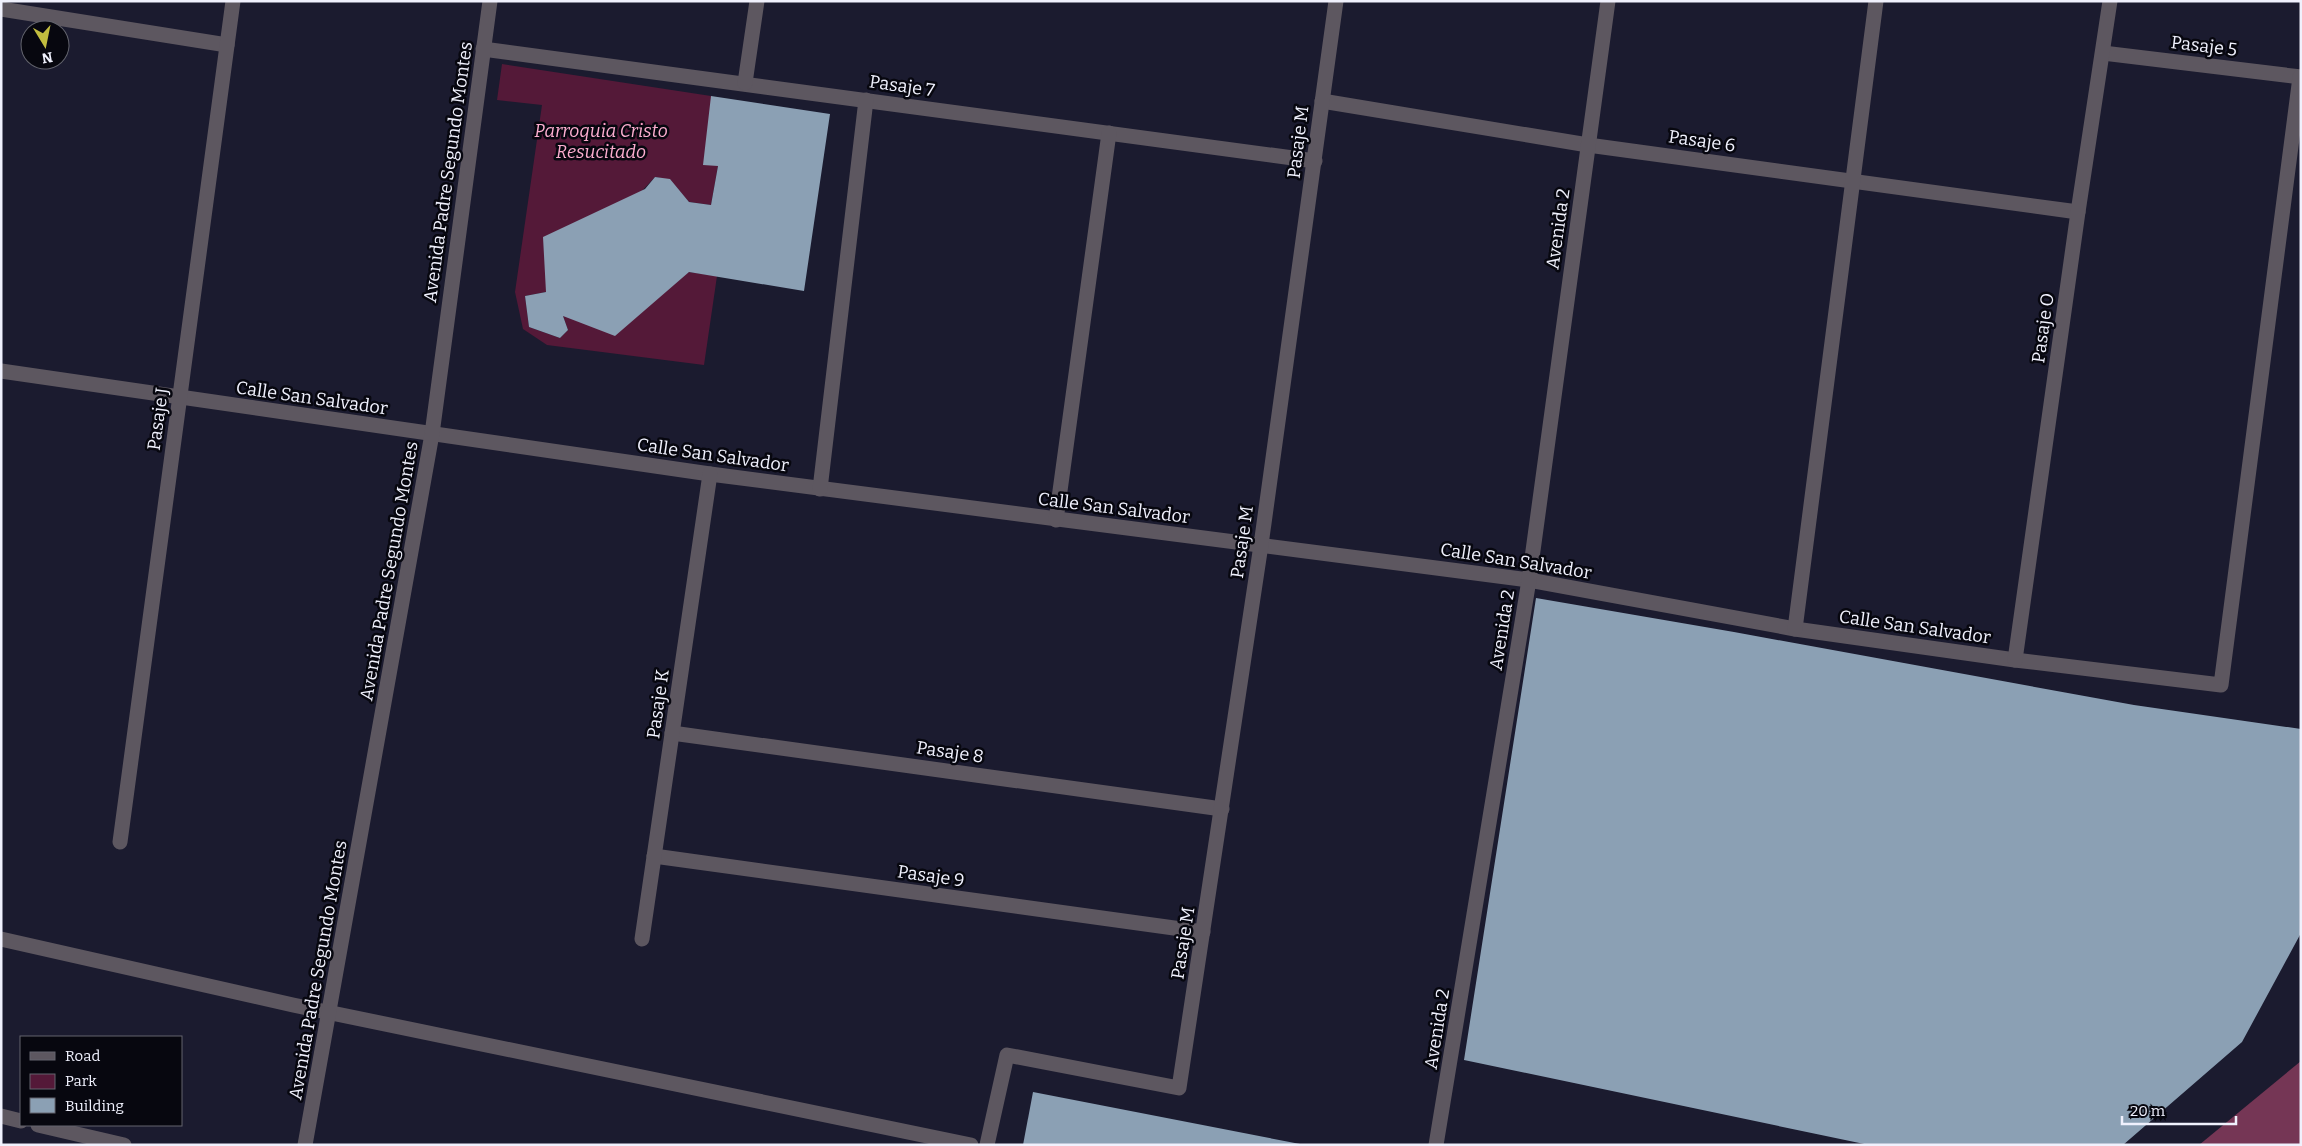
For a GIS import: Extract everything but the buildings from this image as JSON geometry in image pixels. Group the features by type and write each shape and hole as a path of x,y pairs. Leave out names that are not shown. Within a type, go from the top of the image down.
{"street":[{"name":"Pasaje J","path":"120,842 233,1"},
{"name":"Avenida Padre Segundo Montes","path":"305,1145 432,434 490,1"},
{"path":"745,83 756,1"},
{"name":"Pasaje M","path":"987,1145 1007,1055 1178,1088 1204,932 1261,545 1336,1"},
{"name":"Avenida 2","path":"1436,1144 1529,580 1608,1"},
{"path":"1795,629 1876,1"},
{"name":"Pasaje O","path":"2016,660 2078,212 2110,1"},
{"path":"1,9 227,45"},
{"name":"Pasaje 7","path":"483,49 1315,161"},
{"name":"Pasaje 5","path":"2103,53 2301,77"},
{"name":"Calle San Salvador","path":"1,371 710,474 1529,580 1795,629 2016,660 2221,685 2301,77"},
{"path":"820,488 866,100"},
{"name":"Pasaje 6","path":"1322,102 1588,145 2078,212"},
{"path":"1056,520 1109,133"},
{"name":"Pasaje K","path":"642,940 710,474"},
{"name":"Pasaje 8","path":"672,733 1222,808"},
{"name":"Pasaje 9","path":"654,856 1204,932"},
{"path":"1,939 329,1012 971,1145"},
{"path":"1,1116 20,1121"},
{"path":"42,1126 124,1145"}],"green space":[{"name":"Parroquia Cristo Resucitado","path":"502,64 711,96 718,166 711,205 689,202 670,180 655,177 546,292 525,296 529,327 560,338 568,330 563,316 689,272 717,276 704,365 547,345 523,329 515,292 542,105 497,100"}],"shaded area":[{"path":"2301,1061 2301,1145 2199,1145"}]}
